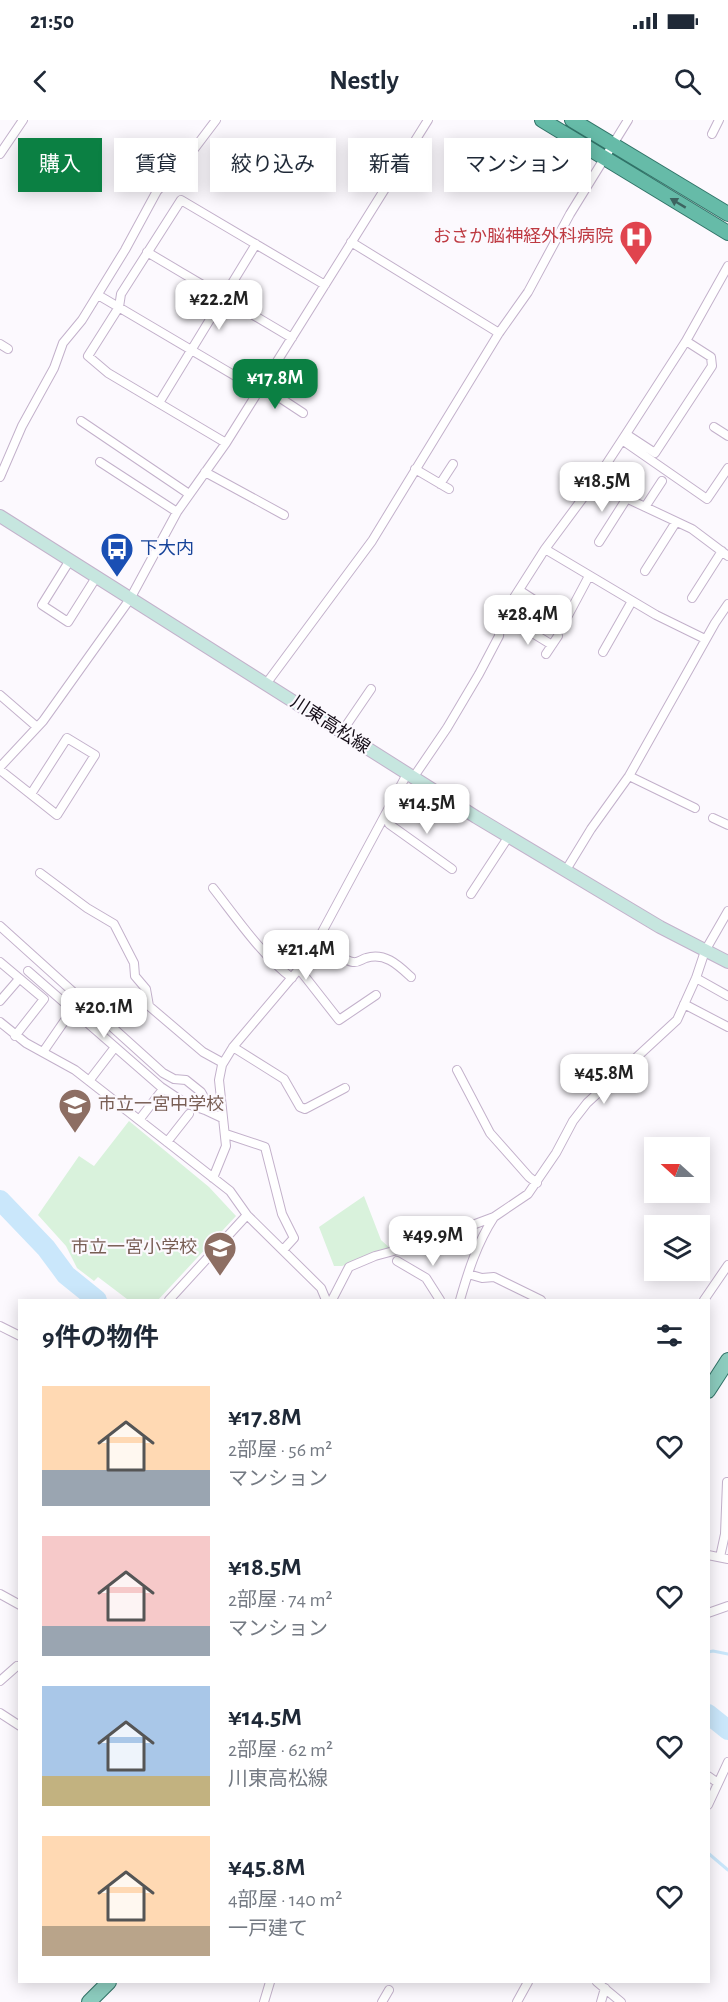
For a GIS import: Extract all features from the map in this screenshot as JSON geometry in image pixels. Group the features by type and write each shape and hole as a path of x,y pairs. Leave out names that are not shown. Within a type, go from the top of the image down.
{"highway":[{"path":"542,120 728,233"},
{"path":"572,120 728,214"}],"main road":[{"name":"川東高松線","path":"0,516 410,776 660,927 728,962"},
{"path":"710,1384 728,1360"},
{"path":"90,2002 108,1983"}],"street":[{"path":"0,154 23,120"},
{"path":"0,477 22,426 54,368 63,344 98,295 157,190 185,161 216,120"},
{"path":"31,794 67,738 95,755 57,815 0,769 4,760 37,727 130,599 177,512 226,443 428,120"},
{"path":"266,684 372,541 499,333 528,292 627,120"},
{"path":"712,134 719,120"},
{"path":"226,443 108,373 87,356 119,307 121,294 147,252 181,200 325,285"},
{"path":"351,243 499,333"},
{"path":"159,403 256,244"},
{"path":"147,252 292,338"},
{"path":"213,1178 226,1146 219,1080 223,1063 233,1047 299,969 389,807 447,728 479,674 498,636 501,618 545,549 594,483 686,341 728,266"},
{"path":"98,295 303,412"},
{"path":"624,437 655,453 712,366 711,357 686,341"},
{"path":"81,421 189,494"},
{"path":"714,428 728,436"},
{"path":"624,437 707,499 728,468"},
{"path":"100,462 177,512"},
{"path":"415,469 444,487 453,464"},
{"path":"205,472 284,515"},
{"path":"645,507 662,481"},
{"path":"594,483 692,529 725,554 692,598"},
{"path":"599,542 627,498"},
{"path":"645,570 676,522"},
{"path":"545,549 632,601 705,639"},
{"path":"70,560 42,605 68,622 97,576"},
{"path":"564,623 589,576"},
{"path":"519,590 542,605 527,630"},
{"path":"603,652 632,601"},
{"path":"566,870 591,829 629,776 705,639 728,604"},
{"path":"518,624 552,645"},
{"path":"546,654 558,636"},
{"path":"341,733 371,689"},
{"path":"0,695 37,727"},
{"path":"629,776 694,808"},
{"path":"389,807 389,824 452,869"},
{"path":"713,818 728,825"},
{"path":"471,894 509,836"},
{"path":"40,873 87,908 114,924 134,963 135,976 146,989 149,1006 203,1052 223,1063"},
{"path":"213,888 252,938 292,978"},
{"path":"333,1299 349,1267 375,1256 428,1242 494,1217 528,1194 556,1153 573,1121 587,1103 677,1020 696,978 705,951 728,911"},
{"path":"0,926 163,1073 174,1079 186,1080 201,1092 206,1101 205,1110"},
{"path":"317,940 349,961 356,963 366,958 378,956 385,958 396,963 411,977"},
{"path":"0,962 44,999 15,1036"},
{"path":"299,969 339,1020 376,995"},
{"path":"28,971 161,1087 185,1103 222,1118"},
{"path":"696,978 728,996"},
{"path":"0,1001 19,979"},
{"path":"684,1004 728,1027"},
{"path":"44,1052 72,1010"},
{"path":"0,1022 15,1036 67,1065 89,1081 230,1191 247,1215 321,1288 326,1299"},
{"path":"233,1047 284,1079 300,1107 305,1109 345,1088"},
{"path":"89,1081 112,1051"},
{"path":"457,1070 490,1133 537,1183"},
{"path":"139,1119 160,1093"},
{"path":"167,1142 189,1114"},
{"path":"226,1134 265,1147 282,1214 294,1238 283,1250"},
{"path":"170,1299 247,1215"},
{"path":"460,1299 468,1274 487,1228 494,1217"},
{"path":"397,1261 426,1278 439,1299"},
{"path":"705,1299 728,1265"},
{"path":"468,1274 483,1278 494,1277 540,1299"},
{"path":"0,1326 18,1335"},
{"path":"724,1558 727,1482"},
{"path":"0,1594 18,1604"},
{"path":"710,1611 728,1606"},
{"path":"0,1681 17,1666"},
{"path":"0,1713 18,1725"},
{"path":"710,1801 728,1762"},
{"path":"710,1777 718,1783"},
{"path":"264,2002 270,1983"},
{"path":"517,2002 527,1983"},
{"path":"598,1983 621,2002"},
{"path":"601,2002 605,1988"},
{"path":"382,2002 389,1990"}],"green space":[{"path":"129,1121 209,1187 236,1216 159,1299 127,1299 98,1277 94,1281 77,1268 66,1246 38,1215 79,1156 94,1166"},
{"path":"364,1196 381,1240 392,1250 342,1266 334,1266 319,1227"}],"waterway":[{"path":"0,1200 46,1248 66,1275 96,1299"},
{"path":"710,1652 728,1654"},
{"path":"710,1716 728,1730"},
{"path":"710,1855 728,1870"}],"place":[{"name":"おさか脳神経外科病院","path":"636,266"},
{"name":"下大内","path":"117,578"},
{"name":"市立一宮中学校","path":"75,1134"},
{"name":"市立一宮小学校","path":"220,1277"}]}
